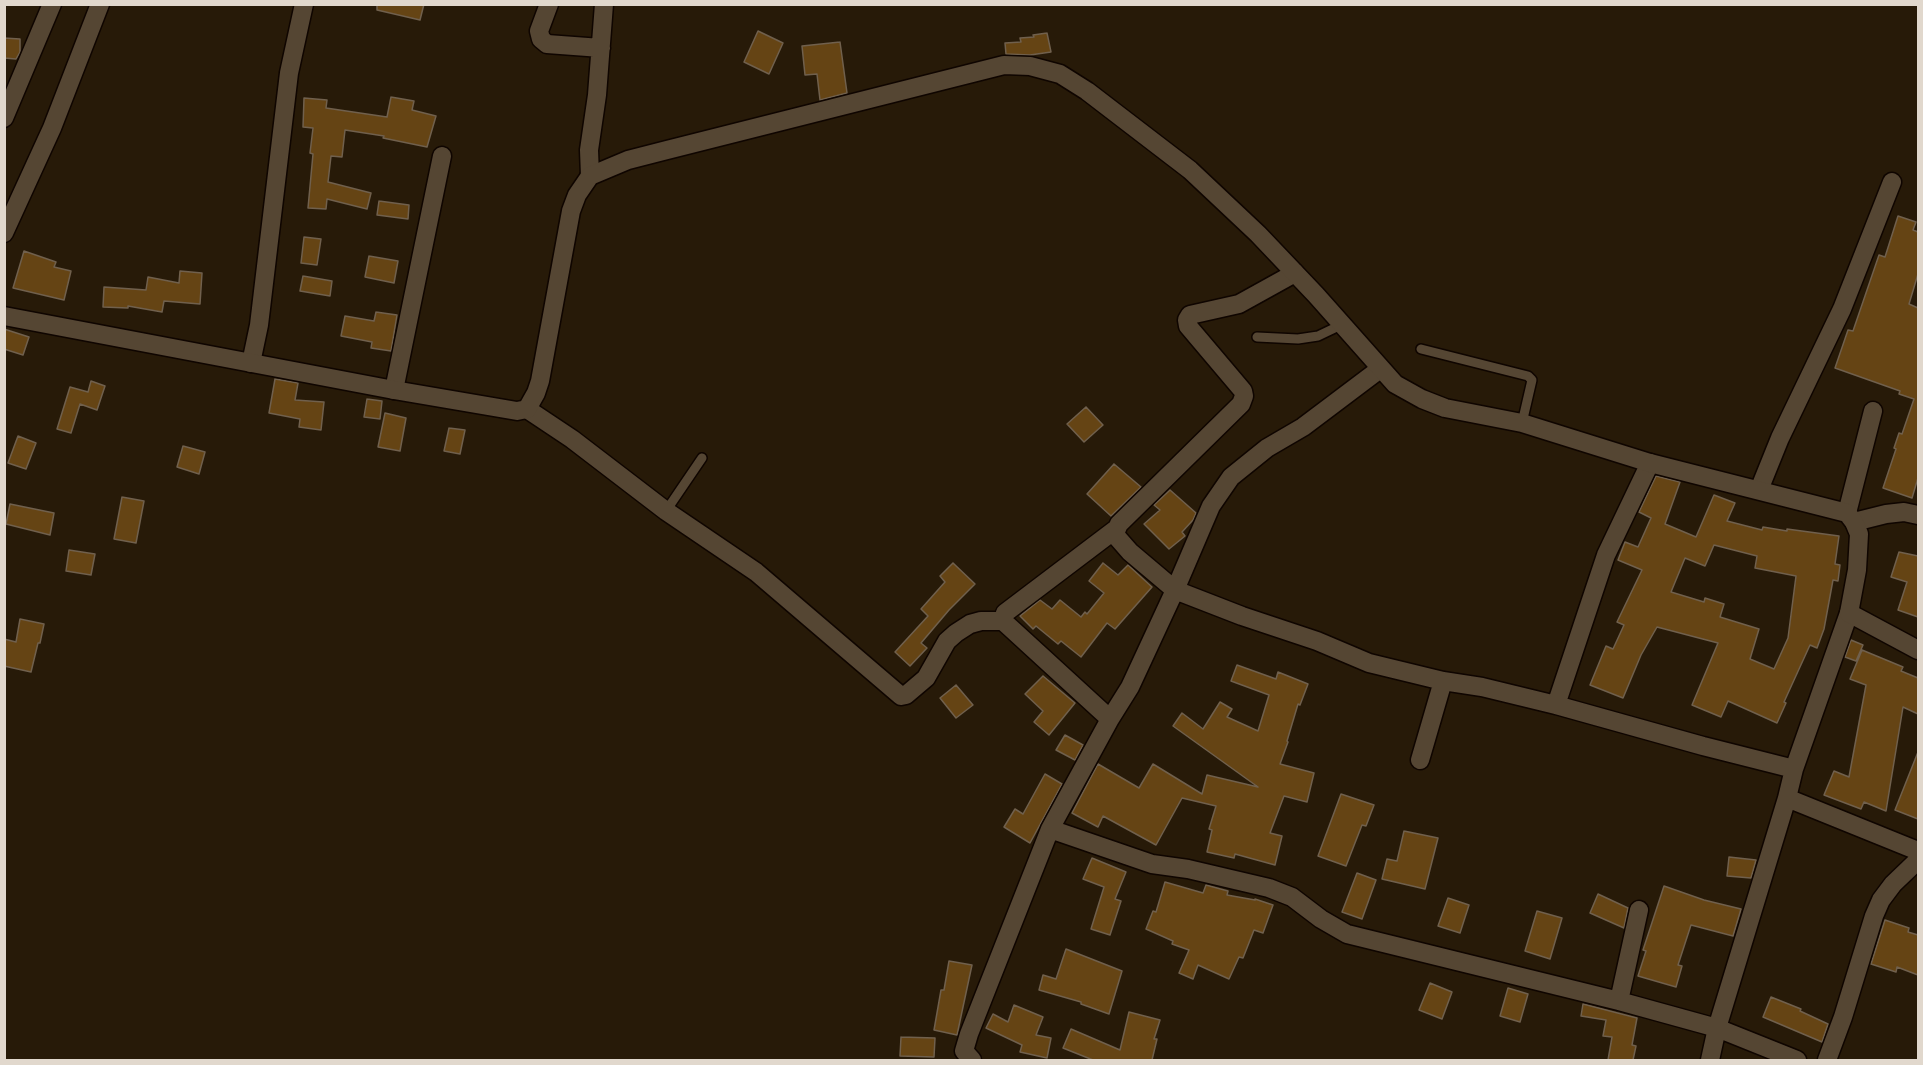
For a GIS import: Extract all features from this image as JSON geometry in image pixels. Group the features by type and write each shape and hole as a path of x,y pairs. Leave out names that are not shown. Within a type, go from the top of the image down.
{"street":[{"path":"4,118 52,4"},
{"path":"4,233 52,128 100,4"},
{"path":"251,363 260,313 289,73 304,4"},
{"path":"549,4 539,32 541,39 547,44 601,48"},
{"path":"4,316 394,390 517,411 527,409 532,403 540,381 571,211 590,176 589,150 597,95 604,4"},
{"path":"590,176 628,160 657,152 1004,65 1030,66 1060,74 1190,170 1295,273 1395,384 1422,399 1446,408 1522,423 1650,463 1759,490 1851,518 1904,512 1918,515"},
{"path":"394,390 441,156"},
{"path":"1759,490 1780,438 1842,309 1892,182"},
{"path":"1003,621 1005,613 1116,529 1241,404 1243,391 1188,326 1187,320 1190,315 1239,304 1295,273"},
{"path":"972,1060 964,1051 969,1034 1050,829 1130,687 1211,506 1231,477 1267,448 1303,427 1380,369"},
{"path":"527,409 572,439 666,511 756,572 901,696 906,695 926,678 947,641 956,633 970,624 981,621 1003,621 1110,719"},
{"path":"1710,1060 1717,1028 1794,769 1849,613 1857,570 1859,534 1851,518 1873,411"},
{"path":"1556,705 1606,555 1650,463"},
{"path":"1116,529 1116,536 1130,552 1175,590 1197,600 1317,641 1369,663 1556,705 1794,769"},
{"path":"1849,613 1918,650"},
{"path":"1420,760 1443,681"},
{"path":"1787,798 1918,851"},
{"path":"1050,829 1152,864 1188,869 1269,888 1292,897 1321,920 1347,934 1619,1001 1717,1028 1797,1060"},
{"path":"1827,1060 1844,1017 1874,916 1881,900 1893,884 1918,860"},
{"path":"1619,1001 1639,910"}],"lane":[{"path":"1257,337 1298,339 1318,336 1341,325"},
{"path":"1421,349 1528,376 1532,380 1522,423"},
{"path":"666,511 702,459"}],"building":[{"path":"377,4 424,4 420,20 377,10"},
{"path":"758,31 783,43 769,74 744,62"},
{"path":"1047,33 1051,52 1030,55 1006,54 1005,43 1021,42 1020,38"},
{"path":"4,38 20,39 20,52 16,59 4,58"},
{"path":"840,42 847,93 820,100 817,74 805,75 802,46"},
{"path":"391,97 414,101 412,110 436,116 427,147 383,138 384,136 345,130 342,157 331,156 328,182 371,193 367,209 327,199 326,209 308,208 313,128 303,127 304,98 327,100 326,108 387,117"},
{"path":"379,201 409,205 408,219 377,215"},
{"path":"1898,216 1916,222 1913,230 1918,232 1918,274 1909,304 1918,308 1918,478 1912,498 1883,488 1899,433 1902,434 1914,399 1899,394 1900,391 1835,368 1848,330 1853,331 1879,255 1885,257"},
{"path":"304,237 321,239 317,265 301,263"},
{"path":"24,251 56,262 54,267 71,271 64,300 13,288"},
{"path":"369,256 398,261 394,283 365,277"},
{"path":"180,271 202,273 200,304 164,301 162,312 128,306 128,308 103,307 104,287 146,290 148,277 179,283"},
{"path":"303,276 332,281 330,296 300,291"},
{"path":"376,312 397,315 391,351 371,348 372,342 341,336 345,316 374,321"},
{"path":"4,329 29,337 23,355 4,349"},
{"path":"275,379 298,383 295,400 324,402 321,430 299,427 300,419 269,413"},
{"path":"91,381 105,386 97,410 80,404 71,433 57,429 70,387 88,392"},
{"path":"367,399 382,401 380,419 364,417"},
{"path":"1086,407 1103,425 1084,442 1067,424"},
{"path":"385,413 406,418 400,451 378,447"},
{"path":"449,428 465,430 460,454 444,451"},
{"path":"18,436 36,443 26,469 8,463"},
{"path":"183,446 205,452 199,474 177,467"},
{"path":"1114,464 1141,487 1111,516 1087,494"},
{"path":"1656,476 1680,482 1665,524 1696,537 1714,495 1735,503 1727,521 1762,530 1763,527 1839,536 1835,564 1840,565 1838,581 1833,580 1824,629 1817,648 1810,645 1777,723 1728,701 1721,717 1692,705 1718,643 1657,627 1641,655 1623,698 1590,685 1606,646 1613,649 1624,625 1617,622 1642,570 1618,560 1625,542 1638,547 1651,518 1639,512","holes":["1714,545 1757,556 1755,568 1796,576 1788,638 1774,669 1750,659 1759,629 1720,617 1724,604 1705,598 1704,602 1671,592 1685,558 1705,566"]},
{"path":"1170,490 1196,513 1182,532 1185,536 1169,549 1144,524 1160,510 1154,505"},
{"path":"122,497 144,501 136,543 114,539"},
{"path":"10,504 54,513 50,535 6,524"},
{"path":"69,550 95,554 91,575 66,571"},
{"path":"1899,552 1918,556 1918,617 1898,610 1907,582 1891,577"},
{"path":"953,563 975,584 921,643 927,648 910,666 895,652 928,616 921,609 945,582 940,576"},
{"path":"1103,563 1118,575 1128,565 1152,587 1115,629 1107,623 1081,657 1061,641 1058,644 1036,626 1033,629 1020,616 1040,600 1052,609 1060,600 1081,617 1085,612 1087,614 1104,593 1089,581"},
{"path":"20,619 44,624 31,672 4,666 4,639 16,642"},
{"path":"1851,640 1863,645 1856,661 1845,657"},
{"path":"1862,650 1903,667 1901,671 1918,678 1918,714 1903,707 1886,811 1864,802 1861,809 1824,795 1834,771 1849,777 1866,685 1850,679"},
{"path":"1237,665 1276,679 1278,672 1308,684 1300,705 1298,704 1280,764 1314,773 1307,802 1284,796 1270,833 1282,836 1275,865 1235,854 1234,858 1207,852 1212,830 1209,829 1216,806 1182,798 1156,845 1103,816 1098,827 1072,813 1098,764 1139,788 1153,764 1202,794 1207,775 1258,787 1173,726 1182,713 1203,729 1220,702 1232,709 1227,717 1258,731 1269,695 1231,681"},
{"path":"1043,676 1075,703 1049,735 1034,722 1043,711 1025,694"},
{"path":"956,685 973,705 956,718 940,698"},
{"path":"1065,735 1083,745 1075,760 1056,750"},
{"path":"1918,752 1918,819 1895,810"},
{"path":"1045,774 1062,784 1030,843 1004,827 1015,809 1023,814"},
{"path":"1341,794 1374,805 1366,826 1362,825 1346,866 1318,856"},
{"path":"1404,831 1438,838 1425,889 1382,879 1387,859 1397,861"},
{"path":"1729,857 1756,860 1751,878 1727,876"},
{"path":"1092,858 1126,872 1115,899 1121,901 1110,935 1091,929 1104,887 1083,879"},
{"path":"1357,873 1376,880 1362,919 1342,912"},
{"path":"1165,882 1203,893 1206,885 1228,891 1227,895 1255,899 1273,905 1263,933 1254,930 1243,958 1239,957 1229,979 1198,965 1193,979 1179,973 1189,950 1172,944 1173,941 1146,929 1153,911 1156,912"},
{"path":"1664,886 1704,900 1741,909 1733,936 1691,925 1678,965 1682,966 1676,987 1638,976 1646,951 1643,950"},
{"path":"1598,894 1628,908 1624,928 1590,913"},
{"path":"1448,898 1469,905 1460,933 1438,926"},
{"path":"1537,911 1562,918 1550,959 1525,951"},
{"path":"1885,920 1909,928 1908,932 1918,935 1918,975 1897,967 1896,972 1871,964"},
{"path":"1066,949 1122,971 1109,1014 1081,1004 1081,1002 1039,990 1043,975 1056,979"},
{"path":"949,961 972,965 957,1035 934,1030"},
{"path":"1430,983 1452,992 1442,1019 1419,1010"},
{"path":"1508,988 1528,994 1520,1022 1500,1016"},
{"path":"1771,997 1801,1009 1800,1011 1828,1024 1822,1042 1763,1017"},
{"path":"1583,1004 1637,1018 1632,1045 1636,1046 1633,1060 1608,1060 1612,1037 1603,1036 1606,1020 1581,1016"},
{"path":"1014,1005 1043,1017 1036,1035 1051,1038 1047,1058 1020,1052 1022,1045 986,1028 993,1014 1008,1022"},
{"path":"1129,1012 1160,1020 1154,1039 1157,1039 1152,1060 1093,1060 1063,1048 1071,1029 1120,1050"},
{"path":"901,1037 935,1038 934,1057 900,1056"}]}
